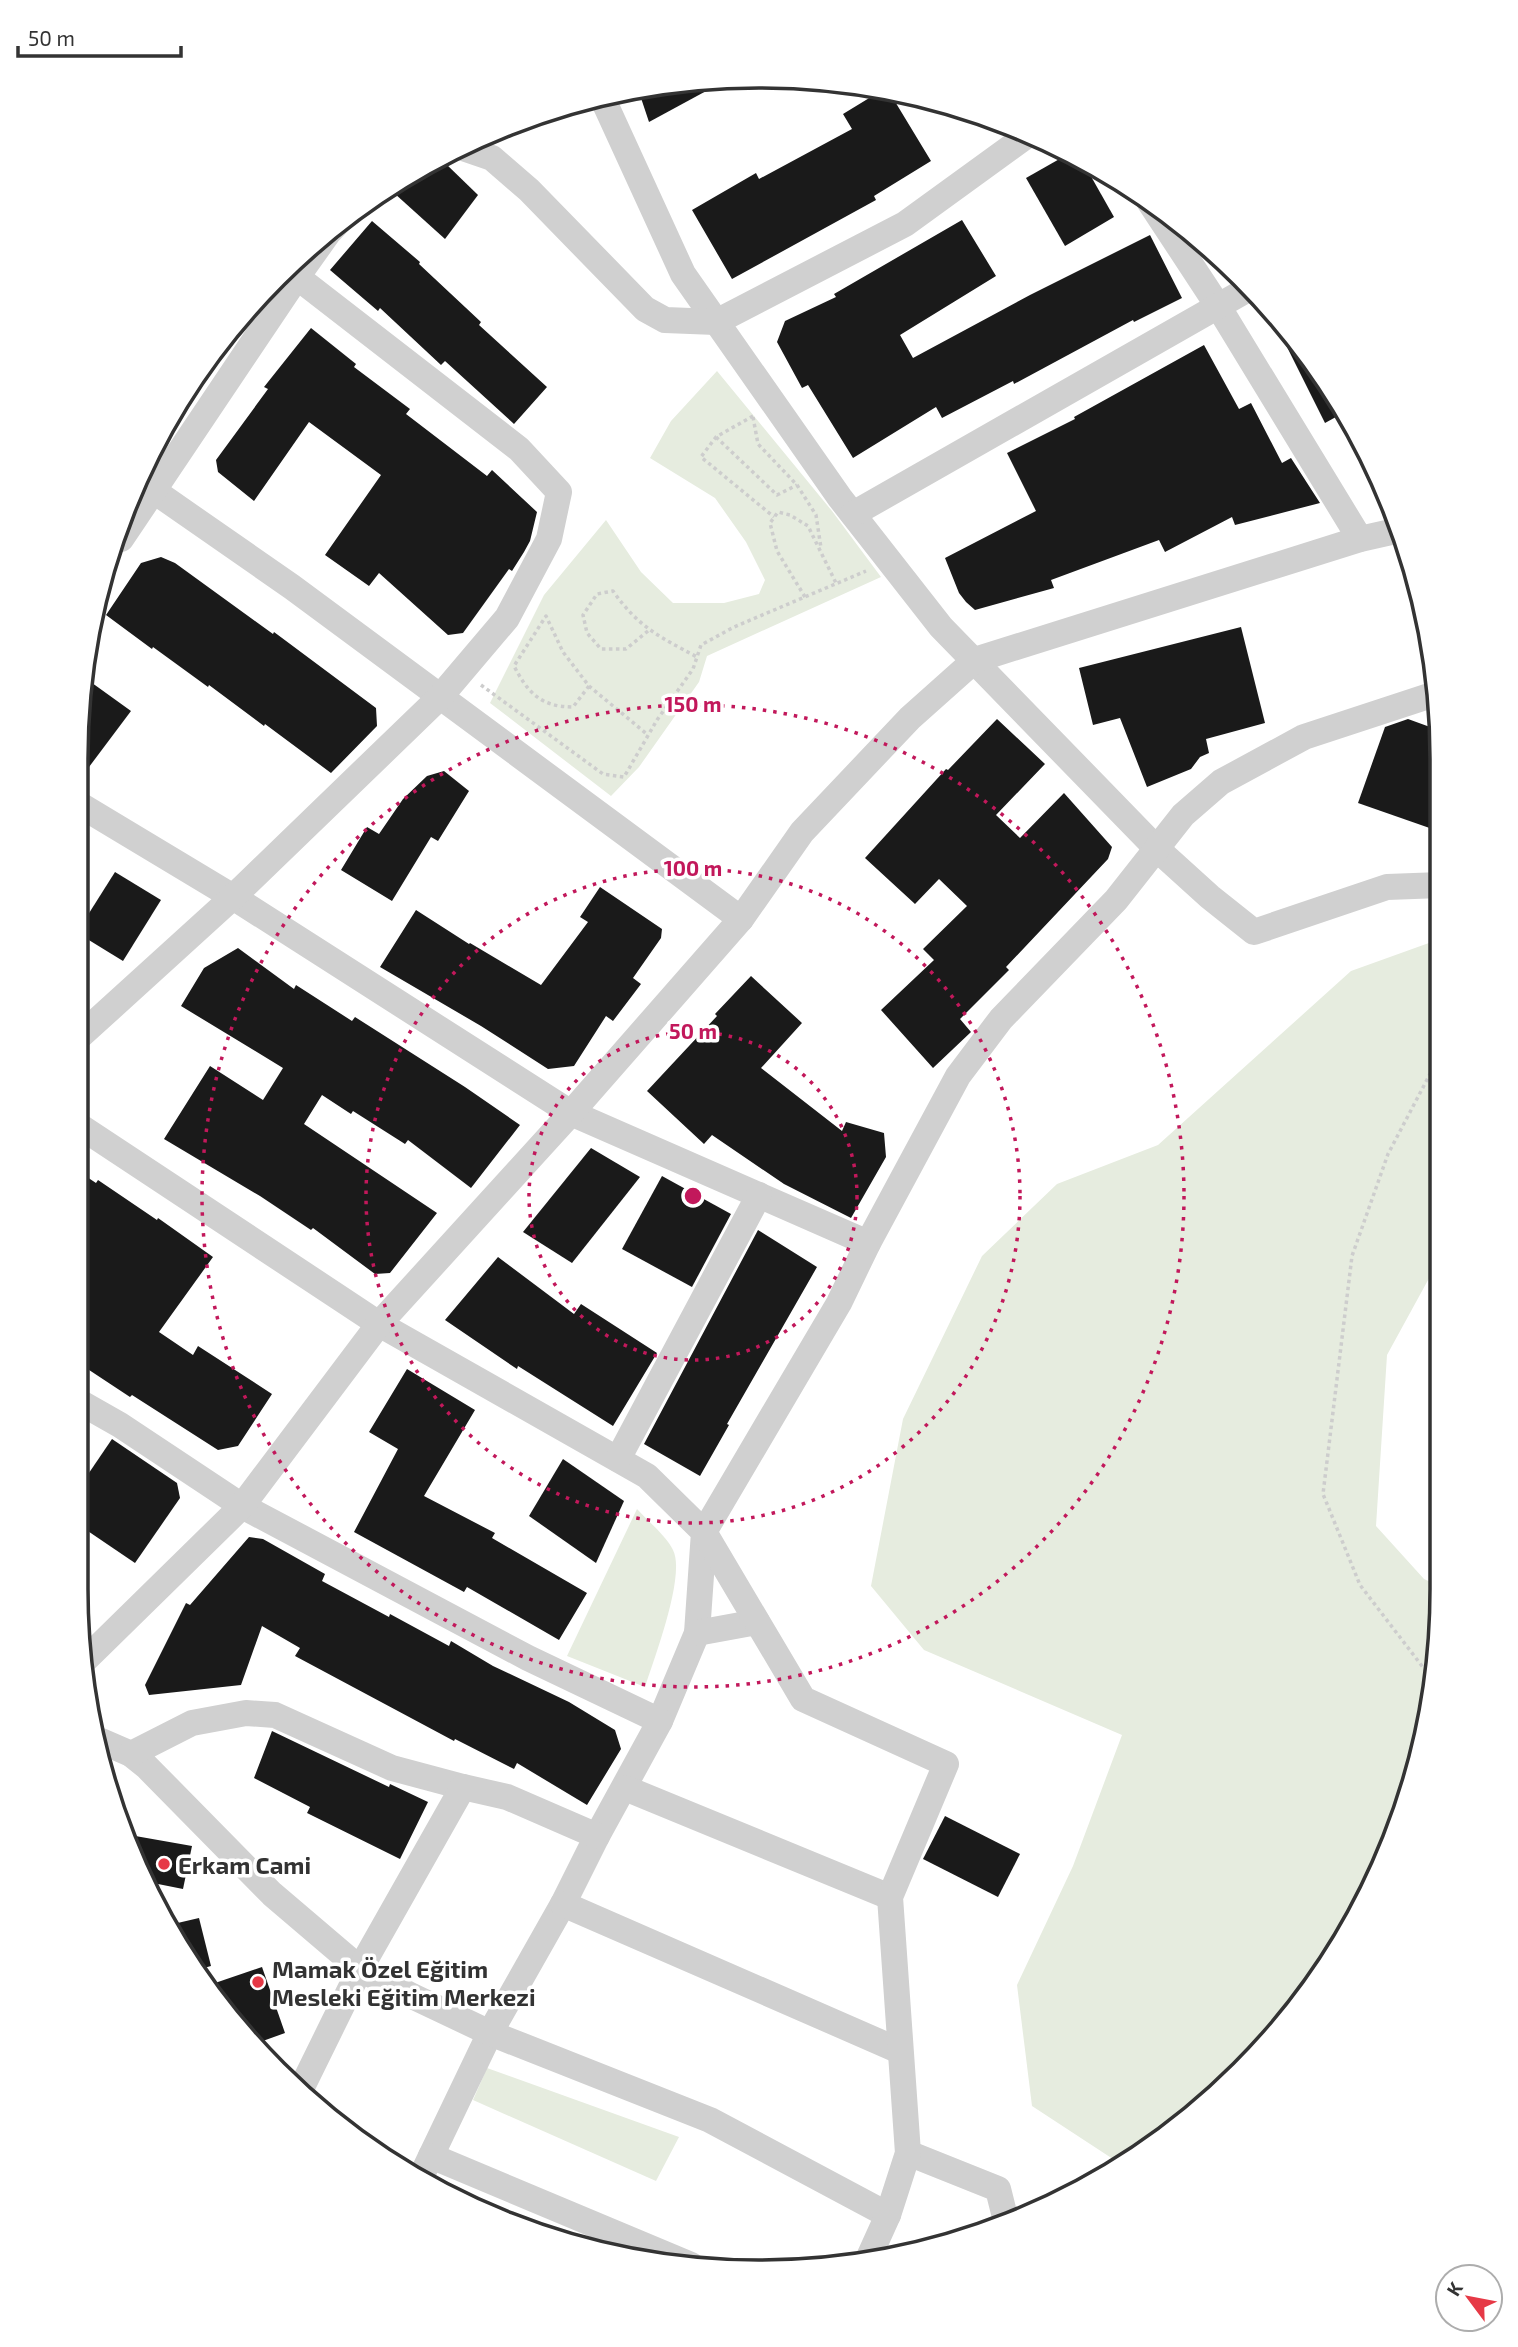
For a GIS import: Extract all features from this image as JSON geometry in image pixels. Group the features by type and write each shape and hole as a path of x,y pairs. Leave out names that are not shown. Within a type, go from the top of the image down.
{"street":[{"path":"606,105 682,274 716,322 764,411 853,514 941,627 1157,849 1254,932 1430,870"},
{"path":"474,152 492,158 530,190 645,309 665,320 716,322 905,224 1020,141"},
{"path":"1164,223 1219,306 1360,539"},
{"path":"148,483 308,261"},
{"path":"88,1029 233,897 440,697 507,618 549,540 559,492 519,449 297,277"},
{"path":"853,514 1242,293"},
{"path":"146,485 292,587 741,919"},
{"path":"91,1654 242,1506 379,1324 571,1113 741,919 802,832 910,718 975,660 1360,539 1391,532"},
{"path":"424,2170 490,2033 563,1904 660,1721 697,1633 704,1532 839,1303 868,1243 958,1076 1001,1019 1116,900 1183,815 1222,782 1304,737 1427,697"},
{"path":"88,810 233,897 571,1113 868,1243"},
{"path":"1387,887 1430,885"},
{"path":"88,1132 379,1324 647,1476 704,1532 803,1699 946,1764 890,1897 908,2153 888,2215 872,2250"},
{"path":"618,1459 759,1195"},
{"path":"88,1407 242,1506 528,1658 660,1721"},
{"path":"697,1633 757,1622"},
{"path":"131,1754 192,1723 246,1713 275,1715 392,1768 507,1797 597,1836"},
{"path":"106,1743 131,1754 146,1766 272,1894 360,1969 490,2033 710,2120 888,2215"},
{"path":"304,2082 360,1969 463,1787"},
{"path":"625,1788 890,1897"},
{"path":"563,1904 901,2051"},
{"path":"908,2153 998,2189 1004,2213"},
{"path":"430,2156 661,2252"}],"path":[{"path":"764,411 716,437 701,457 774,517"},
{"path":"764,411 758,444 797,485 816,514 821,553"},
{"path":"716,437 776,495 797,485"},
{"path":"806,597 777,551 771,523 778,512 790,515 808,526 836,583"},
{"path":"462,671 603,774 624,777 648,735 693,669 701,645 734,627 890,561"},
{"path":"648,631 626,649 601,649 587,633 583,615 597,594 613,591 648,631 697,657"},
{"path":"589,686 573,707 553,707 525,687 513,666 547,616 563,652 589,686 648,735"},
{"path":"1425,1671 1360,1585 1323,1494 1352,1256 1388,1154 1430,1074"}],"shaded area":[{"path":"717,371 832,511 881,577 707,656 699,682 639,767 611,796 490,703 544,595 606,520 641,572 673,603 724,603 759,594 765,580 746,542 715,498 650,458 671,421"},
{"path":"1430,943 1430,1276 1387,1355 1376,1526 1424,1579 1430,1582 1429,1632 1418,1719 1395,1804 1361,1885 1341,1924 1292,1997 1234,2063 1202,2093 1168,2121 1112,2159 1032,2106 1017,1985 1073,1866 1122,1735 924,1650 871,1586 903,1419 982,1256 1057,1184 1158,1145 1351,971"},
{"path":"637,1509 666,1540 673,1550 676,1562 672,1597 645,1687 567,1656"},
{"path":"487,2068 679,2137 656,2181 473,2100"}],"building":[{"path":"709,90 649,122 641,98"},
{"path":"871,97 895,101 931,161 874,196 876,200 732,279 692,210 756,173 759,179 852,129 843,114"},
{"path":"1060,159 1090,174 1114,217 1065,246 1026,178"},
{"path":"447,165 478,195 445,239 396,195"},
{"path":"962,220 996,276 900,335 913,358 1150,235 1182,298 1134,322 1133,320 1014,384 1013,381 942,418 936,407 853,458 808,385 802,388 777,342 785,321 836,297 834,294"},
{"path":"372,221 420,262 419,264 481,322 479,325 547,387 514,424 445,361 441,365 380,308 378,311 330,270"},
{"path":"311,328 356,364 354,367 410,409 406,414 487,476 492,470 537,512 530,541 524,552 463,633 448,635 379,573 369,586 325,555 381,475 309,422 254,501 218,472 216,460 268,389 264,387"},
{"path":"1283,339 1337,417 1325,423"},
{"path":"1204,345 1239,409 1251,403 1282,463 1291,458 1320,503 1235,525 1232,517 1165,552 1159,540 1051,580 1054,588 975,610 966,602 959,593 945,558 1036,511 1007,453 1075,419 1074,417"},
{"path":"161,557 175,563 273,634 274,632 376,708 377,726 331,773 265,724 264,726 106,615 141,563"},
{"path":"1241,627 1265,723 1206,739 1209,753 1200,757 1191,769 1147,787 1120,718 1093,725 1079,668"},
{"path":"92,683 131,711 88,768"},
{"path":"997,719 1045,764 996,815 1020,838 1064,793 1112,847 1108,859 1006,967 1009,970 960,1019 971,1032 933,1068 881,1010 934,960 923,949 967,906 939,879 915,904 865,858 946,769 948,770"},
{"path":"1408,719 1429,727 1430,828 1358,803 1385,727"},
{"path":"444,771 469,791 438,841 431,837 392,901 341,870 367,827 379,834 403,799 427,776"},
{"path":"115,872 161,900 123,961 88,940 88,915"},
{"path":"600,887 662,929 661,938 633,978 641,984 613,1021 606,1016 574,1066 548,1069 380,967 416,910 541,985 588,922 580,917"},
{"path":"238,948 294,989 296,985 352,1021 355,1017 520,1125 471,1188 408,1140 405,1144 322,1095 304,1124 437,1213 390,1273 375,1274 313,1228 311,1230 164,1139 210,1066 263,1100 283,1068 181,1006 204,968"},
{"path":"751,976 802,1023 761,1068 842,1131 846,1122 884,1133 886,1157 851,1218 784,1184 712,1135 704,1144 647,1091"},
{"path":"591,1148 640,1177 572,1263 523,1232"},
{"path":"662,1176 731,1214 692,1287 622,1249"},
{"path":"88,1178 96,1183 98,1180 157,1220 158,1218 213,1257 159,1332 193,1355 198,1346 272,1394 238,1446 218,1450 132,1395 130,1397 88,1369"},
{"path":"758,1230 817,1267 700,1476 644,1444"},
{"path":"498,1257 574,1314 581,1304 657,1353 613,1426 518,1366 517,1369 445,1320"},
{"path":"407,1369 475,1410 424,1496 495,1533 492,1538 587,1593 559,1640 467,1587 464,1592 354,1532 398,1449 369,1432"},
{"path":"112,1439 177,1483 180,1498 135,1563 88,1531 88,1474"},
{"path":"563,1459 624,1501 596,1563 529,1516"},
{"path":"249,1537 263,1539 325,1574 322,1581 389,1617 390,1614 449,1646 451,1641 493,1666 569,1702 615,1730 621,1749 587,1805 517,1763 514,1769 455,1739 454,1741 295,1656 300,1648 262,1626 241,1685 149,1695 145,1685 186,1603 190,1605"},
{"path":"272,1731 389,1787 390,1784 428,1802 400,1859 307,1813 310,1807 254,1778"},
{"path":"945,1816 1020,1854 998,1897 923,1859"},
{"name":"Erkam Cami","path":"135,1836 192,1846 183,1889 156,1884"},
{"path":"199,1918 211,1966 206,1968 177,1923"},
{"path":"262,1967 285,2033 263,2041 216,1983"}],"place":[{"name":"Erkam Cami","path":"164,1864"},
{"name":"Mamak Özel Eğitim Mesleki Eğitim Merkezi","path":"258,1982"}]}
